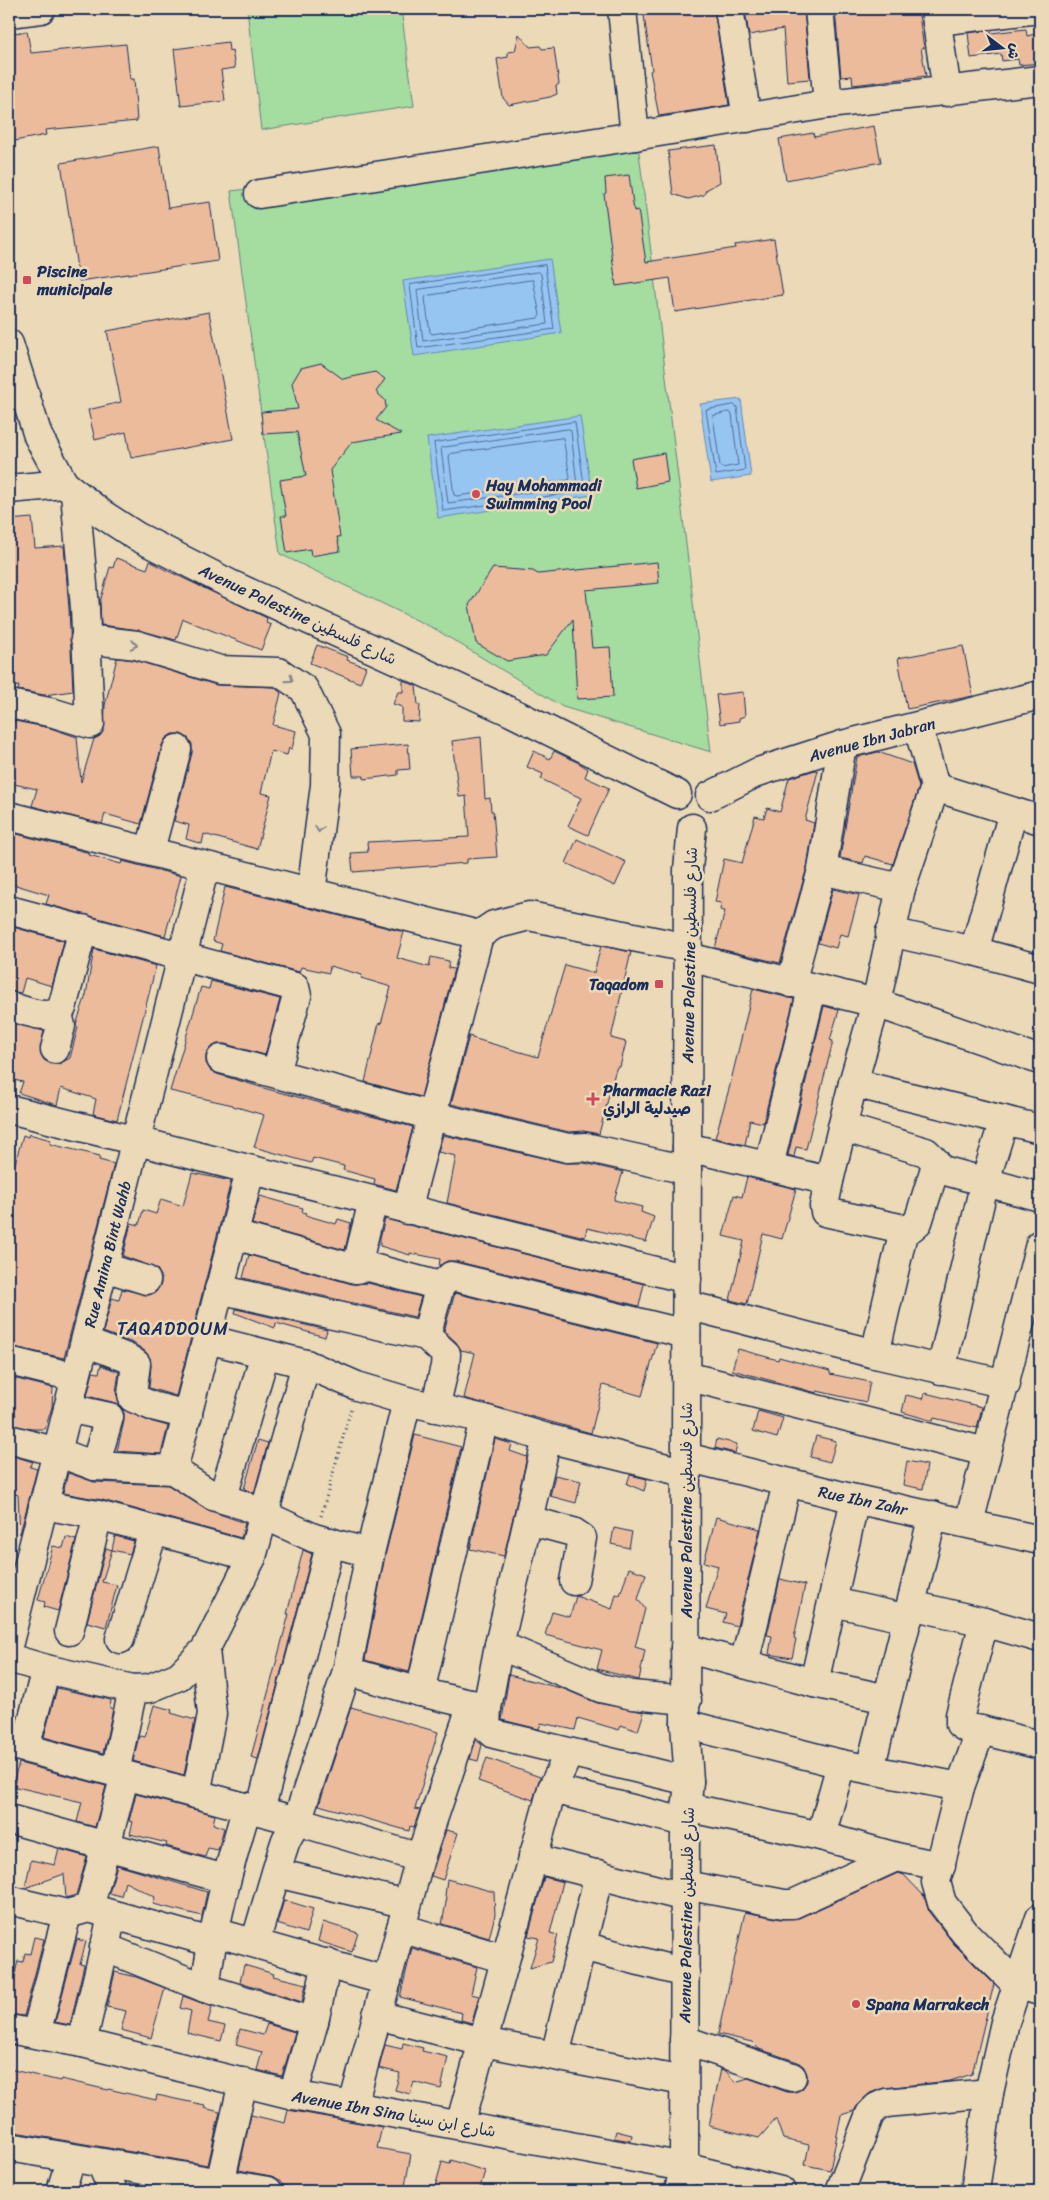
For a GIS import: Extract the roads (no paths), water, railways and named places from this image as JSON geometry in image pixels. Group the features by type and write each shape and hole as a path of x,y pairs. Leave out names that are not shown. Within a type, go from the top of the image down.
{"street":[{"path":"9,13 41,9"},
{"path":"622,9 635,136"},
{"path":"729,9 747,118"},
{"path":"819,9 828,104"},
{"path":"947,92 936,15 1040,10"},
{"path":"259,194 828,104 1040,80"},
{"name":"Avenue Palestine شارع فلسطين","path":"9,344 38,436 70,488 102,514 136,536 230,584 511,712 676,794"},
{"path":"9,489 70,488 86,639 90,724 54,713 9,704"},
{"path":"86,639 137,645 220,670 279,672 304,689 326,734 325,785 311,893"},
{"name":"Avenue Ibn Jabran","path":"710,796 758,772 842,745 1040,695"},
{"path":"842,1127 926,1152 934,1161 935,1168 918,1222 911,1228 904,1229 825,1212 824,1206 829,1181 842,1127 853,1083 876,1003 901,888 935,787 918,727"},
{"path":"769,1166 802,986 842,745"},
{"path":"150,850 177,749"},
{"path":"935,787 1040,820"},
{"path":"698,788 710,796 712,811 704,824 692,828 683,826 676,820 672,811 676,794 684,789 698,788"},
{"path":"974,951 1013,812"},
{"path":"9,816 150,850 205,866 479,935"},
{"name":"Avenue Palestine شارع فلسطين","path":"681,2179 687,1803 686,1334 688,868 692,828"},
{"name":"Rue Amina Bint Wahb","path":"9,1642 18,1568 43,1505 205,866"},
{"path":"822,870 901,888"},
{"path":"9,910 295,987 297,996 276,1073"},
{"path":"407,1210 479,935 494,925 529,916 688,952 802,986 876,1003 1039,1054"},
{"path":"9,1006 48,1016 58,1014 62,1008 83,929"},
{"path":"890,932 974,951 1040,969"},
{"path":"55,1049 61,1026 58,1014"},
{"path":"221,1059 432,1116 568,1148 585,1147 769,1166 829,1181"},
{"path":"853,1083 1040,1129"},
{"path":"9,1109 407,1210 687,1292 875,1354 1006,1384"},
{"path":"942,1370 986,1181 1004,1120"},
{"path":"935,1168 1040,1197"},
{"path":"173,1470 250,1171"},
{"path":"356,1269 373,1201"},
{"path":"875,1354 904,1229"},
{"path":"234,1235 356,1269 369,1267 440,1286"},
{"path":"969,1523 986,1452 1006,1384 1040,1244"},
{"path":"104,1267 146,1280"},
{"path":"426,1336 440,1286 451,1276 686,1334"},
{"path":"220,1288 426,1336 446,1354 435,1408"},
{"name":"Rue Ibn Zahr","path":"207,1339 306,1364 358,1386 407,1401 484,1419 547,1438 787,1483 1040,1540"},
{"path":"85,1342 127,1358 136,1364 133,1398 152,1406 188,1415"},
{"path":"223,1497 265,1354"},
{"path":"9,1361 74,1377"},
{"path":"9,1658 46,1669 133,1689 150,1688 179,1676 205,1650 252,1557 262,1514 306,1364"},
{"path":"686,1376 986,1452"},
{"path":"255,1943 286,1840 297,1821 347,1671 370,1552 407,1401"},
{"path":"68,1408 109,1417 95,1466"},
{"path":"420,1692 484,1419"},
{"path":"353,2105 420,1858 479,1706 499,1644 547,1438"},
{"path":"9,1439 57,1452 95,1466 173,1470 213,1496 223,1497 322,1540 370,1552"},
{"path":"744,1664 787,1483"},
{"path":"814,1683 855,1499"},
{"path":"43,1505 98,1516 252,1557"},
{"path":"870,1769 934,1515"},
{"path":"69,1631 98,1516"},
{"path":"528,1520 573,1532 582,1538 574,1581"},
{"path":"120,1639 153,1532"},
{"path":"206,1988 213,1937 225,1879 253,1809 322,1540"},
{"path":"833,1602 984,1622 1040,1638"},
{"path":"984,1622 960,1715 960,1724 966,1728 982,1730 1040,1745"},
{"path":"499,1644 601,1688 632,1695 686,1712 841,1764 960,1787"},
{"path":"686,1648 814,1683 887,1699"},
{"path":"196,1794 212,1714 205,1650"},
{"path":"46,1669 17,1746 297,1821 420,1858"},
{"path":"347,1671 420,1692 479,1706"},
{"path":"36,2034 90,1912 106,1846 133,1689"},
{"path":"479,1706 486,1727 494,1734 569,1753 687,1803"},
{"path":"982,1730 960,1787 936,1882 942,1903 965,1933 1028,1987"},
{"path":"460,2125 552,1789 569,1753"},
{"path":"821,1836 841,1764"},
{"path":"552,1789 687,1803 821,1836 896,1857 940,1866"},
{"path":"9,1819 225,1879"},
{"path":"533,1856 548,1862 599,1874 685,1891 784,1904 793,1904 896,1857"},
{"path":"276,1873 404,1916 505,1959"},
{"path":"555,2056 599,1874"},
{"path":"9,1900 90,1912 213,1937 255,1943 387,1981"},
{"path":"82,2043 104,1947 90,1912"},
{"path":"974,2191 989,2094 1028,1987 1040,1918"},
{"path":"582,1946 684,1973"},
{"path":"104,1947 206,1988 314,2022"},
{"path":"293,2095 314,2022 327,1964"},
{"path":"377,2015 483,2042 683,2082"},
{"name":"Avenue Ibn Sina شارع ابن سينا","path":"9,2029 82,2043 293,2095 460,2125 681,2179 781,2191"},
{"path":"684,2040 792,2077"},
{"path":"220,2183 243,2082"},
{"path":"840,2191 870,2114 877,2107 886,2103 989,2094"},
{"path":"9,2147 268,2191"},
{"path":"61,2191 71,2158"},
{"path":"101,2163 113,2191"}],"water":[{"path":"550,259 561,333 414,356 403,281"},
{"path":"741,399 751,476 711,482 700,404"},
{"path":"580,416 592,495 438,518 427,438"}],"place":[{"name":"Piscine municipale","path":"27,280"},
{"name":"Hay Mohammadi Swimming Pool","path":"476,494"},
{"name":"Taqadom","path":"659,984"},
{"name":"Pharmacie Razi صيدلية الرازي","path":"593,1099"},
{"name":"Spana Marrakech","path":"856,2004"}],"district":[{"name":"TAQADDOUM","path":"173,1329"}]}
